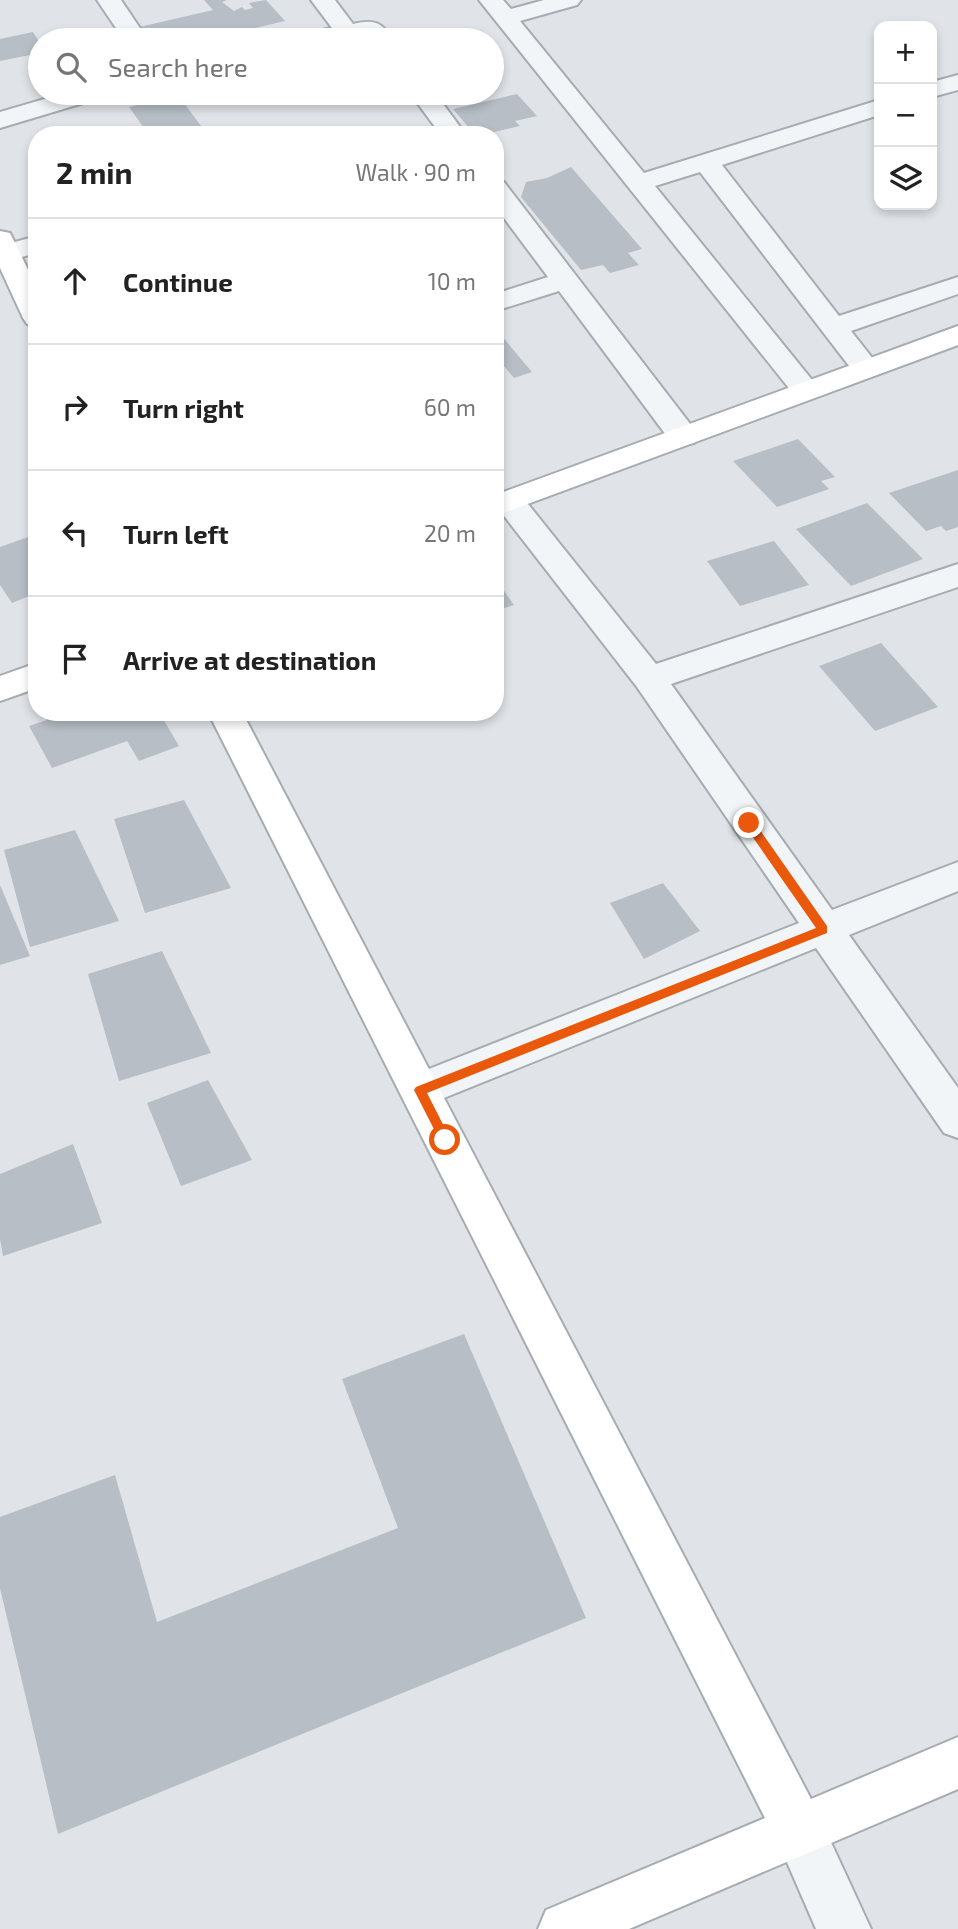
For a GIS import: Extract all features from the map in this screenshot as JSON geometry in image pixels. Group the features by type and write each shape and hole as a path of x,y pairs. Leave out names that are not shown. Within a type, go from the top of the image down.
{"street":[{"path":"109,0 128,28"},
{"path":"323,0 345,28"},
{"path":"498,9 569,0"},
{"path":"498,9 806,391"},
{"path":"937,88 958,82"},
{"path":"0,120 51,105"},
{"path":"431,105 448,126"},
{"path":"639,183 874,109"},
{"path":"706,162 866,369"},
{"path":"504,200 683,436"},
{"path":"28,245 3,246 28,298"},
{"path":"504,300 566,280"},
{"path":"834,327 958,285"},
{"path":"504,502 958,335"},
{"path":"504,505 649,679 958,1121"},
{"path":"649,679 958,575"},
{"path":"0,689 28,678"},
{"path":"230,721 799,1830 844,1929"},
{"path":"420,1090 958,876"},
{"path":"565,1929 958,1763"}],"building":[{"path":"204,0 227,0 222,2 234,11 242,7 245,10 253,8 249,3 266,0 285,21 256,28 135,28 213,10"},
{"path":"28,33 28,55 0,61 0,39"},
{"path":"517,94 537,116 515,121 520,126 504,130 504,126 467,126 453,109 470,105 504,105 504,97"},
{"path":"185,105 201,126 143,126 129,107"},
{"path":"571,167 642,249 628,253 639,265 610,273 603,265 581,270 521,197 526,182 547,178"},
{"path":"504,339 532,372 514,378 504,366"},
{"path":"798,439 835,477 821,481 829,489 777,507 733,461"},
{"path":"958,470 958,527 946,531 941,526 926,531 889,493"},
{"path":"867,503 923,559 851,586 796,529"},
{"path":"28,537 28,597 12,603 0,585 0,547"},
{"path":"774,541 809,585 740,606 707,561"},
{"path":"504,591 514,605 504,608"},
{"path":"881,643 938,707 875,731 819,666"},
{"path":"44,721 164,721 179,746 139,761 127,741 52,768 29,726"},
{"path":"184,800 231,888 145,913 114,819"},
{"path":"75,830 119,921 30,947 4,850"},
{"path":"663,883 700,931 644,959 610,903"},
{"path":"0,885 30,956 0,965"},
{"path":"162,951 211,1053 119,1081 88,974"},
{"path":"208,1080 252,1160 181,1186 147,1103"},
{"path":"73,1144 102,1223 3,1256 0,1239 0,1174"},
{"path":"464,1334 586,1618 58,1834 0,1588 0,1517 115,1475 157,1622 398,1528 342,1379"}],"route":[{"path":"445,1140 420,1090 823,930 749,823"}]}
